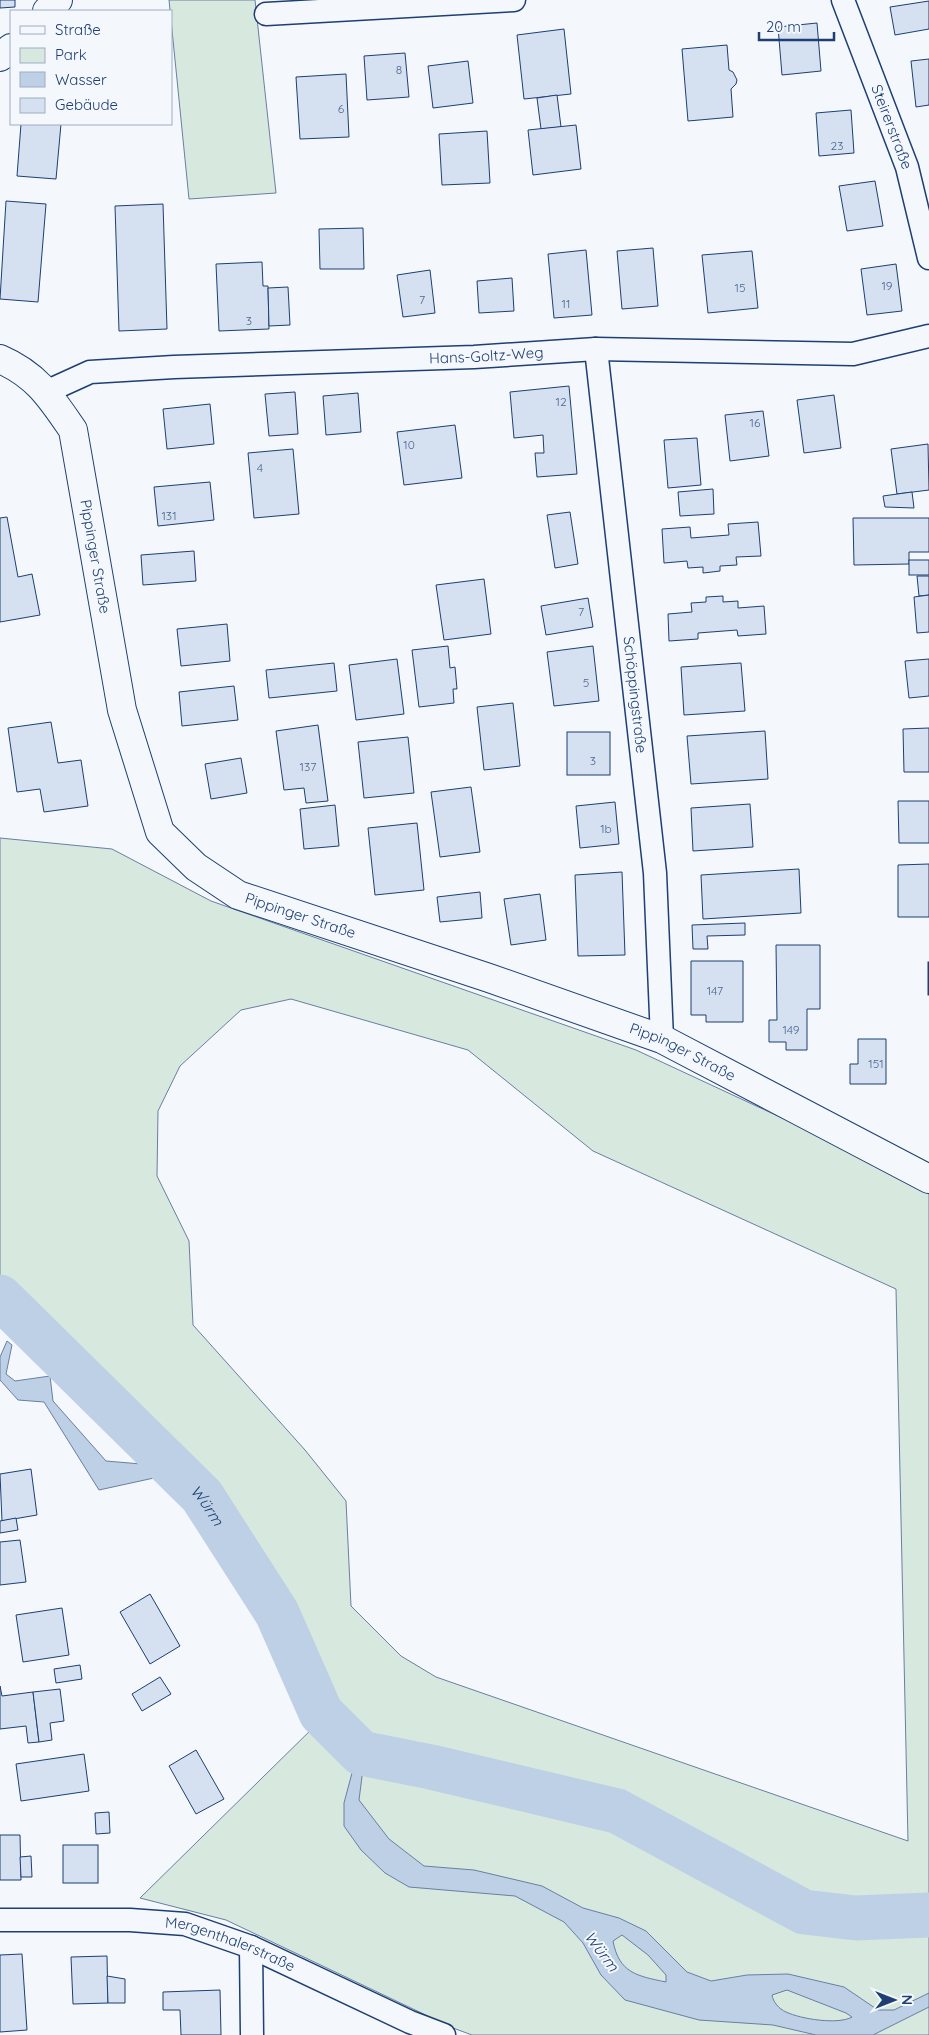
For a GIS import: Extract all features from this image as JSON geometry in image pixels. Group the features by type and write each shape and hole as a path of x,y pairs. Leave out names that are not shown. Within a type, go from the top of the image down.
{"main road":[{"path":"48,10 58,0"},
{"path":"0,57 10,49"},
{"name":"Pippinger Straße","path":"0,359 18,367 46,392 73,430 122,710 160,832 196,867 238,895 489,978 662,1039 929,1179"}],"street":[{"path":"266,14 514,0"},
{"name":"Steirerstraße","path":"843,0 907,167 929,258"},
{"name":"Hans-Goltz-Weg","path":"46,392 90,372 174,367 474,357 596,350 853,354 929,336"},
{"name":"Schöppingstraße","path":"596,350 655,873 662,1039"},
{"name":"Mergenthalerstraße","path":"0,1920 130,1920 185,1924 251,1947 410,2022 444,2035"},
{"path":"251,1947 252,2035"}],"green space":[{"path":"169,0 255,0 276,193 189,199 172,30 172,10 170,10"},
{"path":"0,838 112,849 211,901 636,1050 810,1131 929,1194 929,2035 472,2035 453,2028 226,1920 140,1898 321,1720 278,1624 198,1491 37,1339 0,1298","holes":["291,999 468,1050 593,1151 896,1289 908,1841 436,1677 401,1656 351,1606 346,1501 305,1450 193,1325 189,1241 157,1176 158,1111 180,1066 241,1010"]}],"water":[{"path":"7,1341 12,1345 6,1374 15,1381 50,1376 53,1401 106,1461 153,1465 163,1476 99,1490 44,1402 18,1400 0,1380 0,1357"},
{"path":"351,1757 364,1761 359,1800 389,1839 424,1866 474,1870 542,1886 583,1908 619,1918 646,1931 687,1972 711,1981 747,1975 788,1974 844,1987 878,2010 894,2010 929,1993 929,2007 873,2035 816,2035 773,2025 699,2020 625,2000 601,1975 583,1943 564,1922 515,1896 409,1887 385,1873 361,1850 344,1826 344,1803 352,1773","holes":["622,1935 648,1955 666,1975 666,1982 638,1975 625,1966 616,1952 613,1941","787,1990 846,2013 852,2017 838,2021 829,2021 801,2017 786,2012 777,2005 772,1995"]},
{"path":"929,1903 929,1925 852,1929 852,1904"}],"building":[{"path":"0,0 15,0 15,7 0,8"},
{"path":"929,1 929,29 895,35 890,7"},
{"path":"817,23 821,71 782,75 778,27"},
{"path":"564,29 571,94 524,99 517,35"},
{"path":"727,45 729,70 733,72 737,80 731,89 733,117 688,121 682,49"},
{"path":"405,53 409,97 367,100 364,56"},
{"path":"929,59 929,105 916,107 911,61"},
{"path":"468,61 473,103 433,108 428,66"},
{"path":"346,74 349,137 300,139 296,77"},
{"path":"557,95 561,127 541,129 537,98"},
{"path":"851,110 854,153 819,156 816,113"},
{"path":"21,125 61,125 56,179 17,176"},
{"path":"576,125 581,169 533,175 528,130"},
{"path":"487,131 490,183 442,185 439,134"},
{"path":"875,181 883,226 847,231 839,186"},
{"path":"6,201 46,204 38,302 0,299"},
{"path":"163,204 167,329 119,331 115,206"},
{"path":"363,228 364,269 320,269 319,229"},
{"path":"653,248 658,306 622,309 617,251"},
{"path":"586,250 592,315 554,318 548,254"},
{"path":"752,251 758,308 708,313 702,255"},
{"path":"262,262 263,286 268,286 269,329 219,331 216,264"},
{"path":"896,264 902,311 867,315 861,269"},
{"path":"430,270 435,313 403,317 397,275"},
{"path":"512,278 514,311 479,313 477,281"},
{"path":"288,287 290,325 269,326 268,288"},
{"path":"569,386 577,474 537,477 535,453 544,453 543,435 514,438 510,392"},
{"path":"295,392 298,434 269,436 265,394"},
{"path":"358,393 361,432 326,435 323,396"},
{"path":"834,395 841,448 804,453 797,400"},
{"path":"210,404 214,444 167,449 163,409"},
{"path":"763,411 769,456 730,461 725,415"},
{"path":"455,425 462,478 404,485 397,432"},
{"path":"697,438 701,485 668,488 664,440"},
{"path":"928,444 929,490 897,494 891,449"},
{"path":"293,449 299,514 254,518 248,453"},
{"path":"210,482 214,520 158,526 154,487"},
{"path":"713,489 714,514 680,516 678,492"},
{"path":"912,492 914,508 885,507 883,496"},
{"path":"570,512 578,564 555,568 547,515"},
{"path":"7,517 18,577 32,574 40,615 0,622 0,518"},
{"path":"853,518 929,518 929,552 909,552 909,564 854,565"},
{"path":"758,522 761,556 736,557 737,565 720,566 720,571 703,573 703,567 688,568 687,561 664,563 662,529 690,527 691,538 729,535 728,524"},
{"path":"194,551 196,581 143,585 141,555"},
{"path":"909,560 929,560 929,575 909,575"},
{"path":"917,576 929,576 929,595 919,596"},
{"path":"484,579 491,634 444,640 436,585"},
{"path":"929,595 929,632 917,633 914,597"},
{"path":"723,596 723,602 738,601 738,608 764,606 766,634 738,636 737,630 698,633 698,639 669,641 668,614 692,612 691,603 706,602 706,597"},
{"path":"588,598 593,627 546,635 541,606"},
{"path":"227,624 230,661 181,666 177,629"},
{"path":"448,646 450,668 455,667 457,689 453,689 454,703 419,707 412,650"},
{"path":"593,646 599,701 554,706 547,652"},
{"path":"397,659 404,714 356,720 349,665"},
{"path":"929,659 929,696 909,698 905,661"},
{"path":"334,663 337,691 269,698 266,670"},
{"path":"741,663 745,711 684,715 681,667"},
{"path":"234,686 238,720 182,726 179,692"},
{"path":"513,703 520,766 484,770 477,707"},
{"path":"51,722 58,763 81,760 88,806 44,812 40,789 17,792 8,728"},
{"path":"318,725 328,801 306,803 304,788 284,790 276,731"},
{"path":"929,728 929,772 904,772 903,729"},
{"path":"765,731 768,779 691,784 687,736"},
{"path":"567,732 610,732 610,775 567,775"},
{"path":"408,737 414,793 364,798 358,742"},
{"path":"241,758 247,793 211,799 205,764"},
{"path":"471,787 480,852 440,857 431,792"},
{"path":"898,801 929,801 929,843 899,843"},
{"path":"615,802 619,844 580,848 576,806"},
{"path":"750,804 753,847 693,851 691,808"},
{"path":"335,805 339,846 304,849 300,809"},
{"path":"417,823 424,890 375,895 368,828"},
{"path":"929,864 929,917 898,917 898,865"},
{"path":"799,869 801,913 703,919 701,875"},
{"path":"622,872 625,955 578,956 575,875"},
{"path":"480,892 482,918 440,922 437,897"},
{"path":"540,894 546,940 511,945 504,899"},
{"path":"745,923 745,935 707,936 708,949 693,949 692,925"},
{"path":"776,945 820,945 820,1009 807,1009 807,1050 786,1050 786,1042 769,1042 769,1020 777,1020"},
{"path":"691,961 743,961 743,1022 706,1022 706,1015 691,1015"},
{"path":"929,962 929,995 928,995"},
{"path":"858,1039 886,1039 886,1084 850,1084 850,1064 858,1064"},
{"path":"31,1469 37,1515 2,1521 0,1474"},
{"path":"16,1518 18,1530 0,1533 0,1521"},
{"path":"20,1540 26,1582 0,1585 0,1542"},
{"path":"150,1594 180,1646 150,1664 120,1612"},
{"path":"62,1608 69,1655 23,1662 16,1615"},
{"path":"80,1665 82,1679 56,1683 54,1669"},
{"path":"160,1677 171,1694 142,1711 132,1694"},
{"path":"0,1686 2,1696 33,1692 39,1742 28,1743 26,1726 0,1729"},
{"path":"60,1689 64,1721 50,1723 52,1740 39,1742 33,1692"},
{"path":"196,1750 224,1799 196,1814 169,1766"},
{"path":"84,1754 89,1791 21,1801 16,1764"},
{"path":"109,1812 110,1833 96,1834 95,1813"},
{"path":"0,1835 20,1835 21,1880 0,1880"},
{"path":"63,1845 98,1845 98,1883 63,1883"},
{"path":"31,1856 32,1877 21,1877 20,1857"},
{"path":"22,1954 27,2030 0,2032 0,1955"},
{"path":"107,1956 108,2003 73,2004 71,1957"},
{"path":"107,1976 125,1979 125,2003 108,2003"},
{"path":"220,1990 221,2035 181,2035 180,2010 163,2010 163,1992"}],"waterway":[{"name":"Würm","path":"0,1297 202,1496 277,1613 321,1713 361,1753 431,1767 617,1811 804,1912 856,1918 929,1915"},
{"name":"Würm","path":"358,1768 361,1753"}]}
